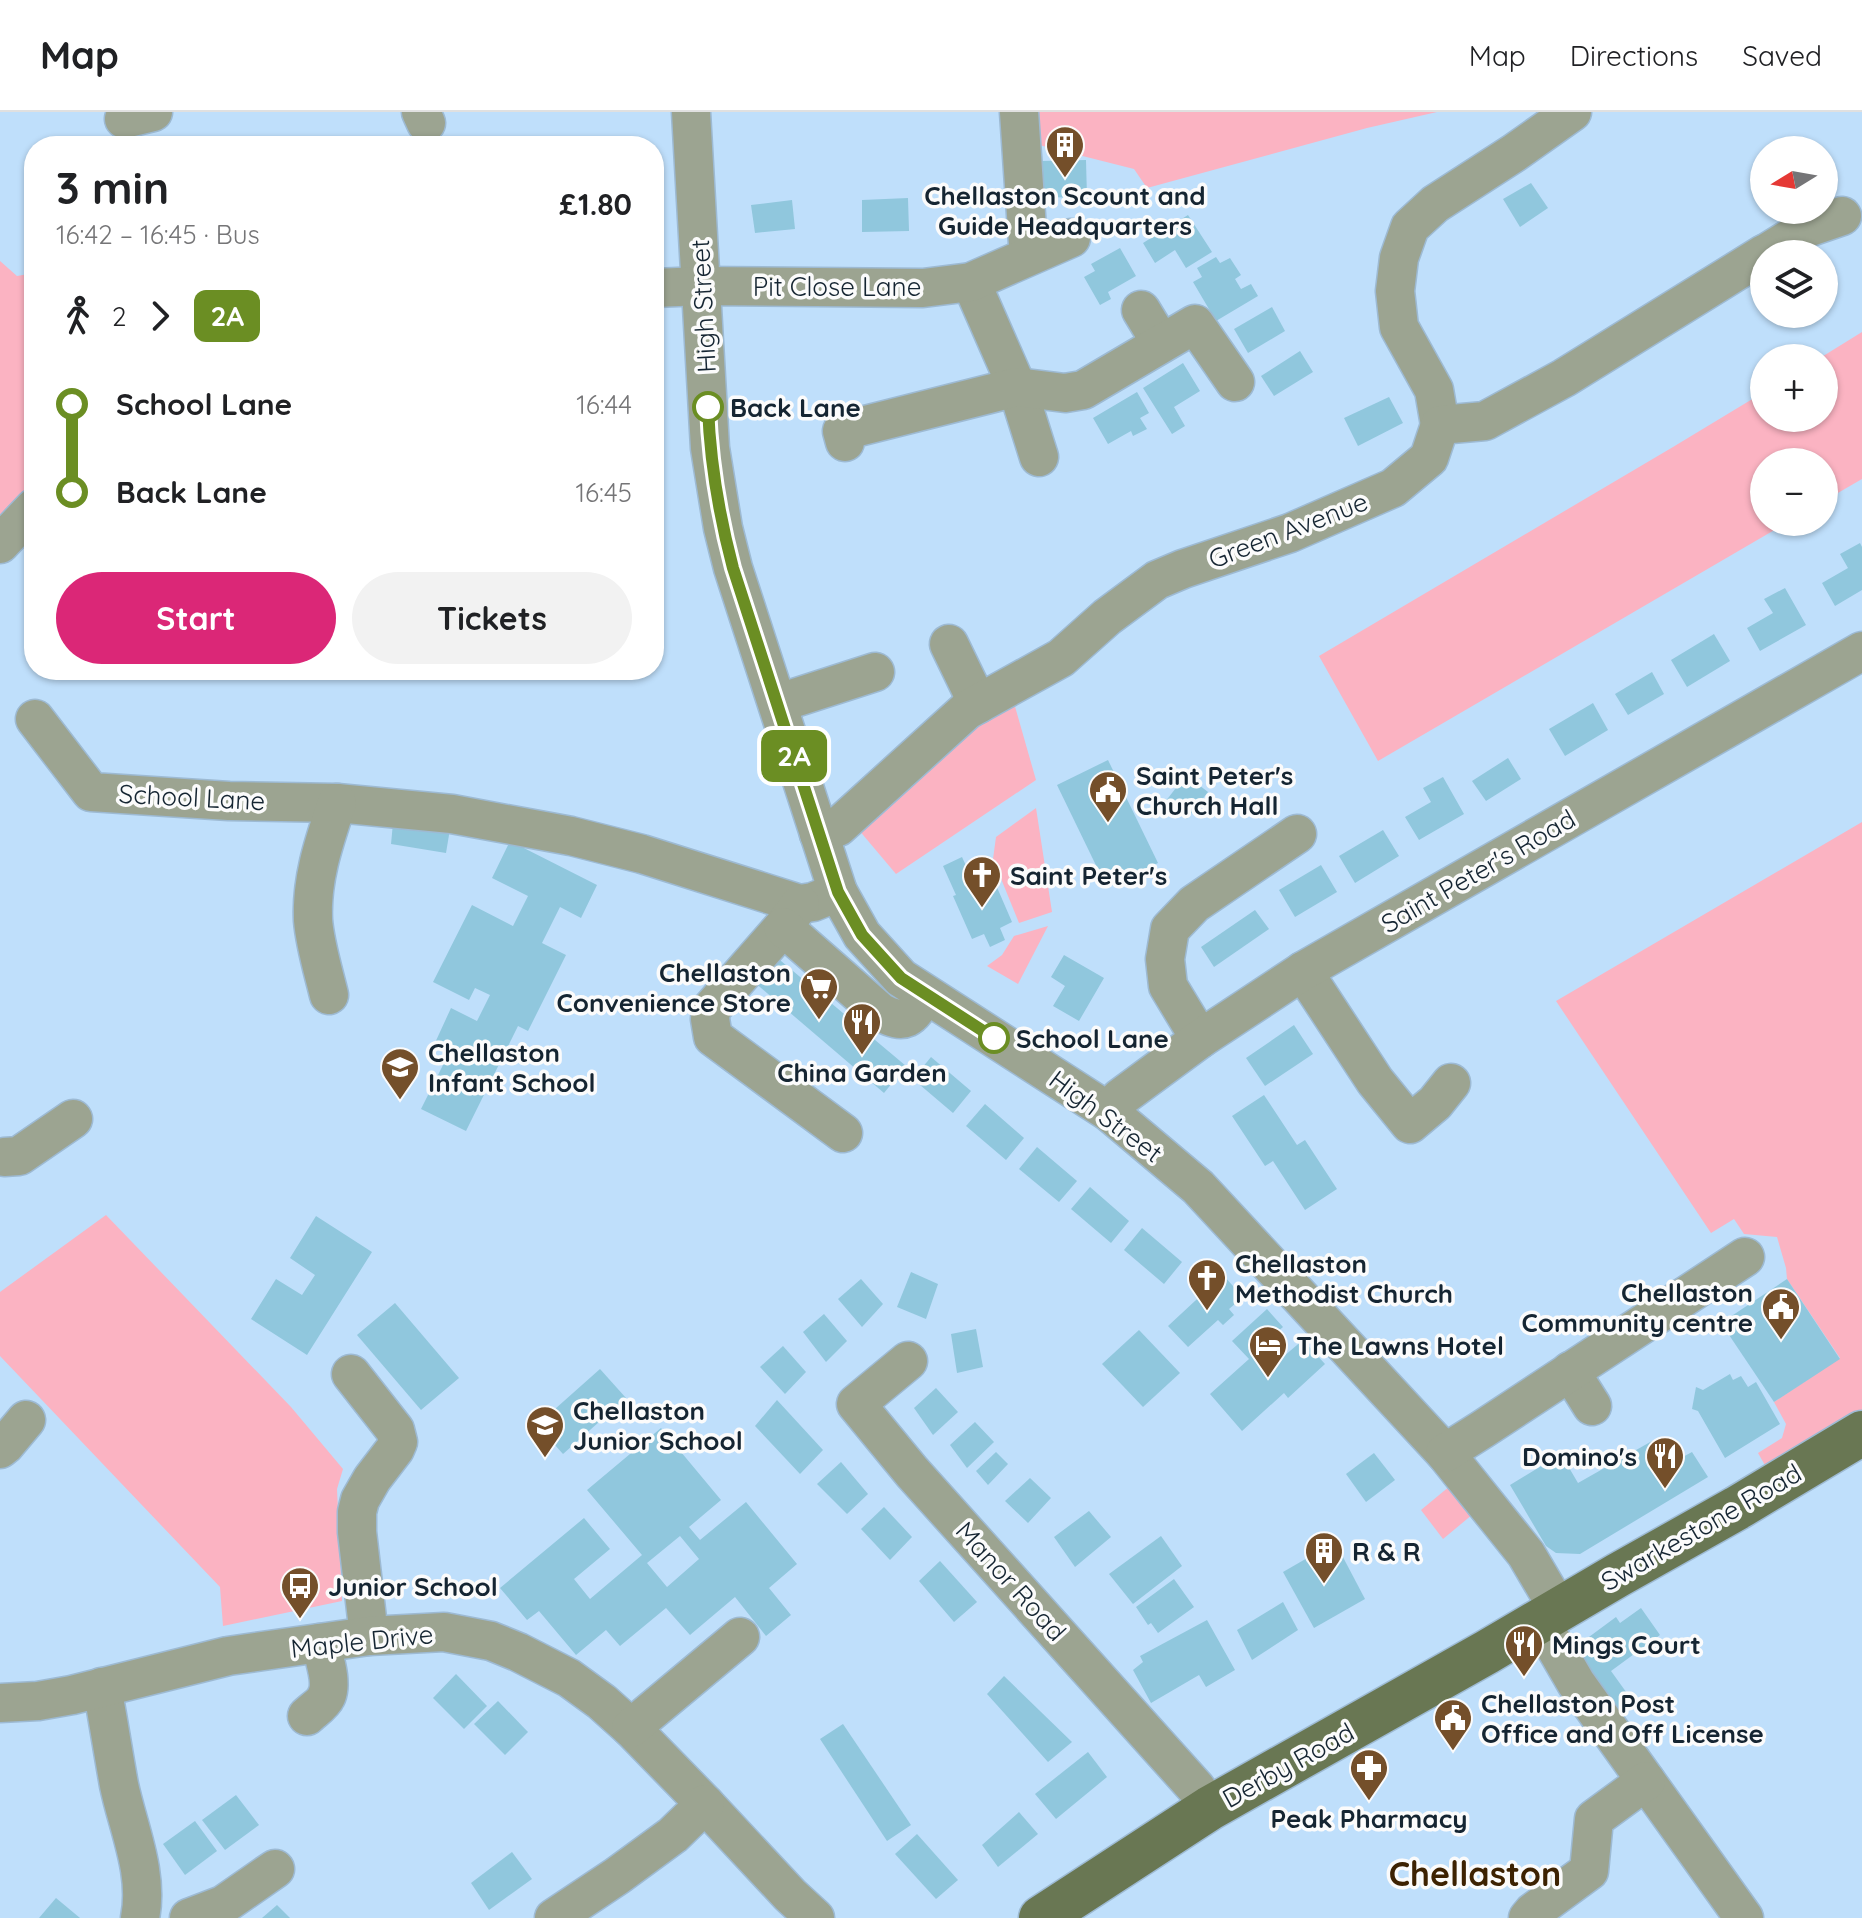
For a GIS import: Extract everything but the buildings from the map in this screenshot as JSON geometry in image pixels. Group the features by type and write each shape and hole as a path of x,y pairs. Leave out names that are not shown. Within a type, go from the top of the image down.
{"main road":[{"name":"Swarkestone Road","path":"1550,1616 1862,1433"},
{"name":"Derby Road","path":"1041,1918 1210,1808 1550,1616"}],"street":[{"name":"High Street","path":"691,112 710,448 723,528 733,568 838,892 862,935 901,978 1109,1112 1198,1187 1445,1453 1526,1554 1576,1683 1744,1918"},
{"path":"1019,112 1031,255"},
{"path":"1572,112 1435,204 1410,227 1399,258 1395,291 1399,327 1434,390 1440,425 1485,421 1564,378 1750,263"},
{"path":"1787,240 1807,228 1842,216"},
{"name":"Pit Close Lane","path":"702,286 923,288 971,282 1071,238"},
{"path":"971,282 1017,387 1039,457"},
{"path":"664,288 702,286"},
{"path":"1141,310 1161,343"},
{"path":"845,442 842,431 1017,387 1065,393 1083,390 1195,324 1235,382"},
{"name":"Green Avenue","path":"819,834 838,827 967,710 1061,658 1107,617 1157,580 1290,533 1393,488 1429,458 1440,425"},
{"path":"0,544 24,519"},
{"path":"949,644 978,704"},
{"name":"Saint Peter's Road","path":"1109,1112 1120,1098 1200,1039 1303,971 1862,651"},
{"path":"779,703 875,672"},
{"name":"School Lane","path":"35,719 91,792 337,803 452,814 571,836 642,854 791,915"},
{"path":"329,995 314,924 313,903 319,856 337,803"},
{"path":"1200,1039 1168,986 1165,959 1170,929 1194,904 1297,834"},
{"path":"838,892 791,915 711,1009 710,1019 713,1037 843,1133"},
{"path":"791,915 880,1012 894,1019 904,1019 914,1013 925,995"},
{"path":"1303,971 1375,1081 1410,1124 1435,1103 1451,1083"},
{"path":"1,1154 19,1156 73,1119"},
{"path":"1445,1453 1745,1257"},
{"name":"Manor Road","path":"908,1361 856,1404 912,1472 1196,1788 1210,1808"},
{"path":"1570,1371 1592,1406"},
{"path":"351,1374 395,1430 398,1442 372,1479 357,1512 369,1636"},
{"path":"0,1449 26,1420"},
{"name":"Maple Drive","path":"0,1703 72,1695 228,1656 369,1636 444,1632 491,1641 569,1678 602,1702 815,1918"},
{"path":"631,1728 740,1637"},
{"path":"307,1716 327,1696 327,1669 320,1643"},
{"path":"102,1687 119,1786 142,1882 141,1918 150,1918"},
{"path":"1528,1918 1589,1871 1594,1819 1646,1781"},
{"path":"554,1918 662,1843 705,1804"},
{"path":"189,1918 223,1905 275,1869"}],"shaded area":[{"path":"1033,112 1437,112 1147,188 1134,169 1035,144"},
{"path":"0,261 17,276 24,275 24,499 0,524"},
{"path":"1862,332 1862,479 1838,493 1838,448 1750,448 1750,536 1764,536 1378,761 1319,656 1750,400 1750,432 1838,432 1838,347"},
{"path":"1014,703 1036,780 896,874 858,829 968,732"},
{"path":"1036,808 1052,912 1019,923 993,859 996,837"},
{"path":"1862,822 1862,1410 1766,1467 1758,1453 1782,1438 1786,1424 1774,1402 1840,1358 1787,1279 1777,1237 1744,1234 1734,1219 1711,1233 1556,1001"},
{"path":"1048,926 1018,984 987,966 1002,955 1014,936"},
{"path":"106,1215 291,1407 343,1469 337,1489 342,1601 223,1626 220,1587 0,1356 0,1292"},
{"path":"1450,1486 1473,1514 1443,1539 1421,1510"}],"bus line":[{"name":"2A","path":"708,407 716,490 733,568 838,892 862,935 901,978 994,1038"}],"place":[{"name":"Chellaston Scount and Guide Headquarters","path":"1065,179"},
{"name":"Back Lane","path":"708,407"},
{"name":"Saint Peter's Church Hall","path":"1108,824"},
{"name":"Saint Peter's","path":"982,909"},
{"name":"Chellaston Convenience Store","path":"819,1021"},
{"name":"School Lane","path":"994,1038"},
{"name":"China Garden","path":"862,1056"},
{"name":"Chellaston Infant School","path":"400,1101"},
{"name":"Chellaston Methodist Church","path":"1207,1312"},
{"name":"Chellaston Community centre","path":"1781,1341"},
{"name":"The Lawns Hotel","path":"1268,1379"},
{"name":"Chellaston Junior School","path":"545,1459"},
{"name":"Domino's","path":"1665,1490"},
{"name":"R & R","path":"1324,1585"},
{"name":"Junior School","path":"300,1620"},
{"name":"Mings Court","path":"1524,1678"},
{"name":"Chellaston Post Office and Off License","path":"1453,1752"},
{"name":"Peak Pharmacy","path":"1369,1802"}],"district":[{"name":"Chellaston","path":"1475,1873"}]}
